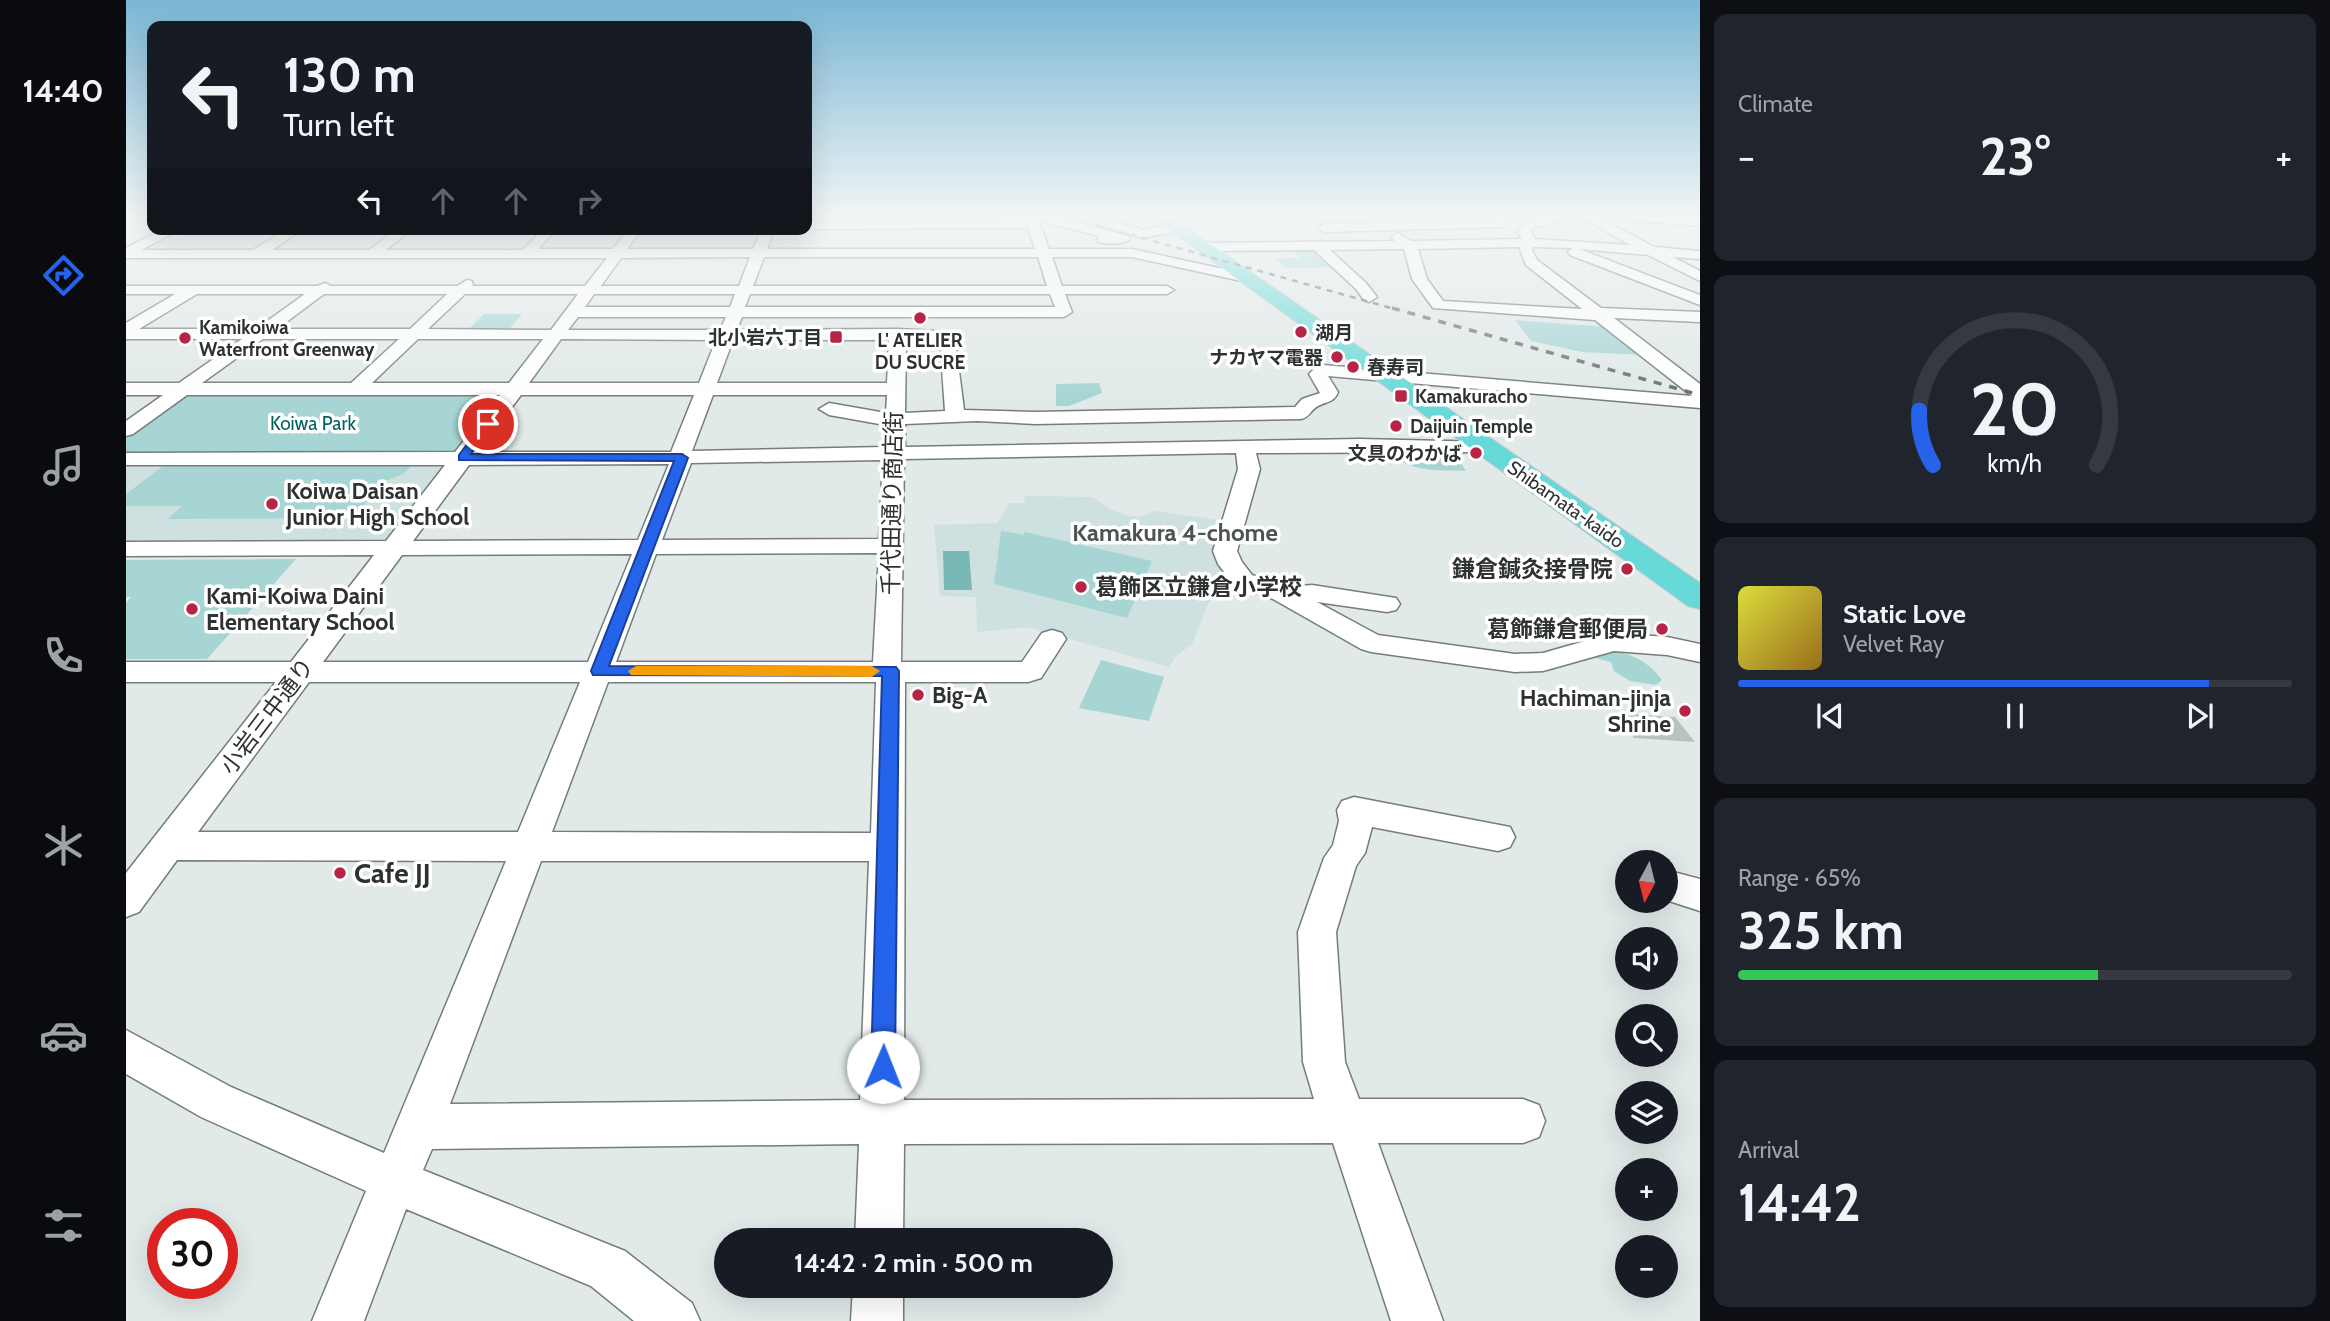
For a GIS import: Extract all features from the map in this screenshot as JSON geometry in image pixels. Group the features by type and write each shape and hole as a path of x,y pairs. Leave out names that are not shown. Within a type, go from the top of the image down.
{"main road":[{"name":"Shibamata-kaido","path":"1245,278 1700,599"}],"street":[{"path":"126,332 216,277"},
{"path":"126,430 340,277"},
{"path":"356,389 475,277"},
{"name":"小岩三中通り","path":"126,901 599,277"},
{"path":"679,458 749,277"},
{"name":"千代田通り商店街","path":"879,1228 889,847 890,546 893,419 901,277"},
{"path":"1002,277 1010,312"},
{"path":"126,332 727,334 899,327 1010,312 1064,312 1052,277"},
{"path":"1239,277 1245,278"},
{"path":"1351,277 1369,297"},
{"path":"1420,277 1432,286 1438,304 1597,314 1700,317"},
{"path":"1549,277 1700,393"},
{"path":"1639,277 1700,300"},
{"path":"126,290 1167,290"},
{"path":"1546,294 1572,296"},
{"path":"126,311 159,311"},
{"path":"572,312 735,312 899,327 948,336 949,374 955,417"},
{"path":"829,409 879,419 1301,413 1309,403 1328,397 1329,392 1318,374 1323,370 1700,402"},
{"path":"1671,370 1700,370"},
{"path":"126,389 895,389"},
{"path":"1234,414 1242,427 1249,469 1225,551 1230,564 1243,580 1286,595 1371,643 1404,649 1515,663 1543,662 1613,642 1667,646 1700,653"},
{"path":"1114,416 1129,449"},
{"path":"126,458 679,458 1246,447 1483,446"},
{"path":"338,1321 382,1209 419,1127 648,549 682,458 679,458"},
{"path":"126,549 890,546"},
{"path":"1286,595 1311,593 1387,604"},
{"path":"126,672 1031,671 1052,639"},
{"path":"1417,1321 1355,1141 1324,1062 1317,932 1341,858 1348,853 1356,821 1354,810 1498,837"},
{"path":"169,846 889,847"},
{"path":"1678,889 1700,895"},
{"path":"126,1051 216,1102 486,1221 608,1268 674,1321"},
{"path":"419,1127 882,1122 1523,1121"},
{"path":"877,1321 878,1298"}],"shaded area":[{"name":"Koiwa Daisan Junior High School","path":"126,463 444,464 447,467 389,541 383,544 126,544"},
{"name":"葛飾区立鎌倉小学校","path":"1025,496 1093,497 1111,510 1129,516 1142,516 1155,511 1226,521 1232,578 1209,602 1192,644 1176,656 1169,667 1027,627 977,632 976,597 940,596 934,525 997,523 1009,503 1024,503"},
{"path":"943,551 969,551 972,590 944,590"}],"green space":[{"path":"484,314 522,314 507,332 466,332"},
{"path":"1515,320 1609,327 1645,355 1582,352 1531,341"},
{"path":"1099,383 1102,393 1069,406 1056,406 1056,384"},
{"name":"Koiwa Park","path":"187,393 500,394 454,454 126,454 126,438"},
{"path":"1388,448 1452,450 1466,471 1412,466 1394,456"},
{"path":"163,466 411,466 378,488 357,511 342,518 168,519 182,506 126,506 126,494"},
{"path":"1001,531 1023,535 1025,532 1152,561 1127,618 994,584"},
{"name":"Kami-Koiwa Daini Elementary School","path":"296,559 207,659 126,659 126,603 131,597 126,597 126,560"},
{"path":"1602,650 1620,652 1643,661 1662,680 1656,685 1630,681 1614,671 1611,662 1592,657"},
{"path":"1101,660 1164,677 1149,721 1079,708"}],"building":[{"path":"1616,713 1675,717 1695,742 1634,738"}],"railway":[{"path":"1280,277 1398,310"},
{"path":"1392,308 1700,395"}],"slow traffic":[{"path":"636,671 872,671"}],"place":[{"name":"L' ATELIER DU SUCRE","path":"920,318"},
{"name":"湖月","path":"1301,332"},
{"name":"北小岩六丁目","path":"836,337"},
{"name":"Kamikoiwa Waterfront Greenway","path":"185,338"},
{"name":"ナカヤマ電器","path":"1337,357"},
{"name":"春寿司","path":"1353,367"},
{"name":"Kamakuracho","path":"1401,396"},
{"name":"Daijuin Temple","path":"1396,426"},
{"name":"文具のわかば","path":"1476,453"},
{"name":"Koiwa Daisan Junior High School","path":"272,504"},
{"name":"鎌倉鍼灸接骨院","path":"1627,569"},
{"name":"葛飾区立鎌倉小学校","path":"1081,587"},
{"name":"Kami-Koiwa Daini Elementary School","path":"192,609"},
{"name":"葛飾鎌倉郵便局","path":"1662,629"},
{"name":"Big-A","path":"918,695"},
{"name":"Hachiman-jinja Shrine","path":"1685,711"},
{"name":"Cafe JJ","path":"340,873"}],"district":[{"name":"Kamakura 4-chome","path":"1175,533"}],"route":[{"path":"488,424 463,458 682,458 599,671 891,671 883,1067"}]}
